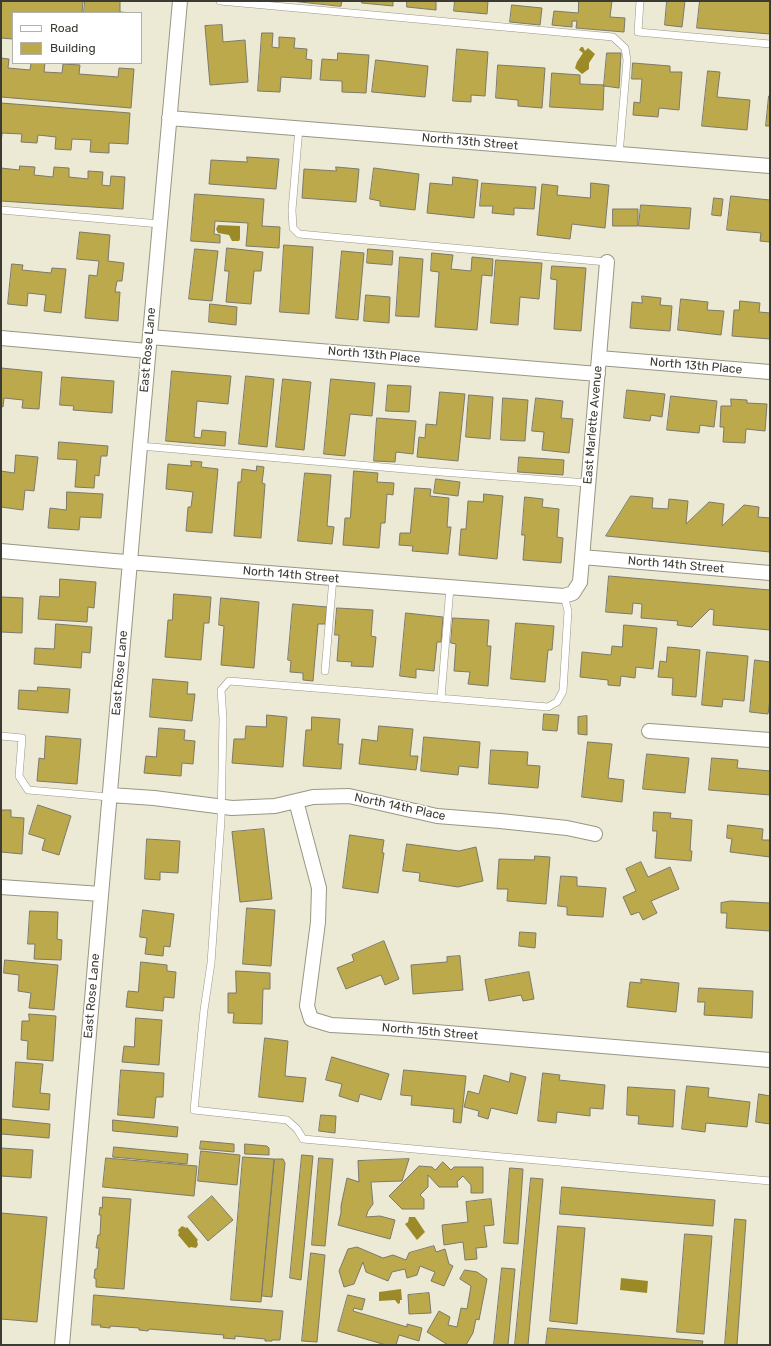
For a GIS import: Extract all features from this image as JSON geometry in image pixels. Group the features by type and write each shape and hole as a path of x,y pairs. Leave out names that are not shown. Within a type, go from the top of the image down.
{"street":[{"name":"East Rose Lane","path":"62,1345 148,351 180,1"},
{"name":"North 13th Street","path":"169,118 770,166"},
{"name":"East Marlette Avenue","path":"564,596 573,593 580,582 607,262"},
{"name":"North 13th Place","path":"150,337 598,374"},
{"path":"1,338 148,351"},
{"name":"North 13th Place","path":"599,358 770,372"},
{"name":"North 14th Street","path":"1,551 564,596"},
{"name":"North 14th Street","path":"582,557 770,573"},
{"path":"649,731 770,740"},
{"name":"North 14th Place","path":"110,796 154,798 232,808 275,806 313,797 349,796 437,816 568,828 595,834"},
{"name":"North 15th Street","path":"296,801 319,888 318,922 307,1006 312,1019 331,1025 388,1028 770,1060"},
{"path":"1,887 101,894"}],"lane":[{"path":"220,1 613,37 625,48 627,60 619,155"},
{"path":"640,1 638,32 770,44"},
{"path":"299,128 292,210 293,228 299,234 607,262"},
{"path":"1,210 160,224"},
{"path":"140,446 588,483"},
{"path":"325,671 333,578"},
{"path":"441,698 450,587"},
{"path":"564,596 568,611 563,691 557,702 548,707 229,681 220,690 223,719 221,807 211,963 204,1010 194,1110 287,1120 298,1129 303,1139 770,1181"},
{"path":"1,736 22,738 19,776 28,790 110,796"}],"shaded area":[{"path":"583,47 585,51 588,48 595,54 589,63 589,69 582,74 575,68 583,53 579,50"},
{"path":"218,225 240,226 239,241 232,241 229,235 218,233 216,229"},
{"path":"409,1217 415,1217 425,1232 417,1240 405,1224 408,1222"},
{"path":"182,1226 187,1227 198,1240 198,1245 196,1248 189,1248 178,1235 178,1230"},
{"path":"621,1278 648,1281 647,1293 620,1290"},
{"path":"401,1289 402,1300 400,1300 400,1303 398,1304 395,1300 379,1301 379,1292"}],"building":[{"path":"1,1 83,1 82,12 12,12 12,39 1,38"},
{"path":"85,1 120,1 120,12 84,12"},
{"path":"291,1 342,1 341,6"},
{"path":"362,1 393,1 393,6 362,3"},
{"path":"407,1 436,1 436,10 407,7"},
{"path":"455,1 488,1 487,14 454,11"},
{"path":"579,1 612,1 610,17 625,18 624,32 576,28 577,21 572,21 572,27 552,25 554,11 578,13"},
{"path":"667,1 685,1 682,27 665,25"},
{"path":"700,1 770,1 770,34 697,28"},
{"path":"512,5 542,8 540,25 510,22"},
{"path":"222,25 223,42 245,40 248,82 210,85 205,26"},
{"path":"262,33 273,33 272,47 279,48 279,37 295,38 294,48 307,49 306,59 312,60 311,79 281,77 280,92 258,91"},
{"path":"457,49 488,52 485,96 471,95 471,102 453,101"},
{"path":"338,53 369,55 366,93 342,92 342,81 320,80 322,59 337,60"},
{"path":"607,53 621,53 619,88 604,86"},
{"path":"1,58 9,59 8,68 30,70 31,64 45,64 44,72 62,73 63,64 80,65 79,74 118,77 119,68 134,69 131,108 1,97"},
{"path":"376,60 428,66 425,97 372,92"},
{"path":"633,63 670,66 670,72 682,72 679,110 659,108 658,117 633,115 634,102 640,103 642,79 632,79"},
{"path":"498,65 545,68 542,108 518,106 518,100 496,98"},
{"path":"708,71 720,72 717,97 750,100 747,130 702,126"},
{"path":"552,73 580,75 580,84 604,85 603,110 550,107"},
{"path":"769,96 770,126 766,126"},
{"path":"1,103 130,113 128,144 109,143 109,153 90,152 91,140 72,139 71,150 55,149 56,137 38,135 37,143 21,142 22,134 2,133 1,144"},
{"path":"247,157 279,159 276,189 209,184 211,160 247,162"},
{"path":"20,166 35,167 34,175 53,177 54,167 69,168 69,177 88,179 88,171 103,172 102,185 110,186 111,176 125,177 123,209 1,201 1,168 19,170"},
{"path":"336,167 359,169 356,202 302,198 304,169 336,171"},
{"path":"374,168 419,174 415,210 380,206 380,201 370,199"},
{"path":"453,177 478,180 474,218 427,213 430,183 452,185"},
{"path":"482,183 536,187 534,209 514,208 514,215 492,213 493,206 480,206"},
{"path":"591,183 609,185 605,228 572,224 570,239 537,235 542,184 558,186 557,195 590,198"},
{"path":"195,194 264,199 262,226 280,227 279,248 246,246 248,223 215,221 214,234 220,235 220,243 191,241"},
{"path":"731,196 770,200 770,242 760,241 761,233 727,230"},
{"path":"714,198 723,199 721,216 712,215"},
{"path":"641,205 691,208 689,229 639,226"},
{"path":"613,209 638,209 638,226 613,226"},
{"path":"80,232 110,235 108,261 124,263 122,281 117,281 115,292 120,292 118,321 85,318 89,275 97,276 99,261 77,259"},
{"path":"284,245 313,247 309,314 280,312"},
{"path":"227,248 263,252 261,271 254,271 251,304 226,302 229,271 225,271"},
{"path":"195,249 218,251 212,301 189,299"},
{"path":"368,249 393,251 392,265 367,263"},
{"path":"342,251 364,253 358,320 336,318"},
{"path":"432,253 453,255 451,269 471,271 472,257 493,259 492,276 482,275 477,330 435,327 439,272 431,271"},
{"path":"400,257 423,259 419,317 396,316"},
{"path":"496,260 542,263 539,299 520,297 518,325 491,323"},
{"path":"12,264 23,265 22,270 51,273 52,268 66,269 61,313 44,311 46,295 28,293 27,306 8,304"},
{"path":"552,266 586,268 581,331 554,329 557,280 551,279"},
{"path":"366,295 390,297 389,323 364,321"},
{"path":"642,296 661,298 660,305 672,306 670,331 630,328 632,302 642,303"},
{"path":"681,299 708,302 707,310 724,311 721,335 678,330"},
{"path":"740,301 760,303 759,312 770,313 770,339 732,336 734,310 739,310"},
{"path":"210,304 237,307 236,325 209,322"},
{"path":"1,368 42,372 39,409 22,408 23,400 4,398 3,407 1,406"},
{"path":"172,371 231,376 228,404 197,401 194,437 201,438 202,430 226,432 225,446 166,441"},
{"path":"246,376 274,379 267,447 239,444"},
{"path":"62,377 114,381 112,413 73,410 74,406 60,405"},
{"path":"283,379 311,382 304,450 276,447"},
{"path":"331,379 375,383 372,416 350,414 345,456 324,454"},
{"path":"388,385 411,386 409,412 386,411"},
{"path":"627,390 665,394 662,417 651,415 650,421 624,418"},
{"path":"440,392 465,394 458,461 417,457 419,437 425,438 426,424 436,425"},
{"path":"469,395 493,397 490,439 466,437"},
{"path":"671,396 717,401 714,427 700,425 699,433 667,430"},
{"path":"503,398 528,400 525,441 501,440"},
{"path":"536,398 563,401 561,418 573,419 569,453 542,450 544,432 532,431"},
{"path":"731,399 747,400 747,403 767,404 765,431 746,429 745,443 723,442 724,427 720,427 721,406 731,406"},
{"path":"377,418 416,421 413,454 396,452 395,462 374,461"},
{"path":"59,442 108,446 107,456 101,456 99,476 95,475 94,488 75,487 77,460 58,459"},
{"path":"16,455 38,457 34,491 25,490 23,510 1,507 1,471 14,473"},
{"path":"519,457 564,460 563,475 518,472"},
{"path":"191,461 202,462 201,467 218,469 212,533 186,531 188,507 191,507 193,492 166,489 168,464 191,466"},
{"path":"257,466 264,467 262,483 265,484 261,538 234,536 238,482 241,482 242,469 256,471"},
{"path":"354,471 378,473 377,482 394,483 393,495 387,494 385,523 381,523 379,548 343,545 345,518 350,518"},
{"path":"305,473 331,475 327,526 334,527 332,544 298,541"},
{"path":"436,479 460,482 458,496 434,493"},
{"path":"415,488 431,489 430,496 449,498 447,527 451,527 448,554 412,551 413,546 399,545 400,533 410,533"},
{"path":"67,492 103,494 101,518 80,517 79,530 48,528 50,508 66,510"},
{"path":"484,494 503,496 497,559 459,555 461,529 466,529 468,501 483,502"},
{"path":"631,496 653,498 652,508 668,509 669,499 688,501 686,524 709,502 724,504 722,526 744,505 759,507 758,517 770,518 770,552 606,536"},
{"path":"525,497 543,499 542,507 559,509 557,537 563,538 561,563 523,560 525,535 522,535"},
{"path":"609,576 770,590 770,630 713,625 714,610 710,609 692,627 677,625 678,621 641,618 642,604 633,603 632,614 606,612"},
{"path":"60,579 96,582 94,608 88,607 87,622 38,619 40,596 59,597"},
{"path":"174,594 211,597 209,623 204,623 201,660 165,657 168,620 172,620"},
{"path":"1,597 23,598 22,633 1,632"},
{"path":"221,598 259,602 254,668 221,665 224,626 219,625"},
{"path":"293,604 327,607 325,624 318,624 313,681 303,680 303,673 290,672 291,661 288,660"},
{"path":"337,608 373,610 371,636 376,637 373,667 351,666 352,662 337,661 339,635 335,635"},
{"path":"406,613 443,617 441,642 437,642 434,671 416,669 416,678 400,676"},
{"path":"453,618 489,620 487,646 491,646 488,686 468,684 470,672 454,671 456,644 451,643"},
{"path":"516,623 554,626 552,650 548,650 545,682 511,679"},
{"path":"56,624 92,627 90,653 82,652 81,668 34,664 35,648 54,649"},
{"path":"624,625 657,628 653,669 636,667 635,678 621,676 620,686 608,685 608,680 580,677 582,652 611,655 612,646 622,647"},
{"path":"668,647 700,650 696,697 672,695 673,678 658,677 660,661 666,662"},
{"path":"707,652 748,656 744,701 723,699 722,707 702,705"},
{"path":"755,660 770,662 770,700 768,714 750,712"},
{"path":"153,679 188,682 187,694 195,694 192,721 150,717"},
{"path":"38,687 70,689 68,713 18,709 19,690 37,691"},
{"path":"544,714 559,715 557,731 543,730"},
{"path":"267,715 287,717 283,767 232,763 234,739 245,739 246,726 266,727"},
{"path":"587,716 587,735 578,734 578,717"},
{"path":"312,717 340,719 338,744 343,744 341,769 303,766 306,730 311,730"},
{"path":"379,726 413,729 410,756 418,756 416,770 359,764 362,739 377,741"},
{"path":"159,728 185,730 184,740 195,741 193,764 182,763 181,776 144,773 146,756 156,757"},
{"path":"46,736 81,739 77,784 37,781 39,758 44,759"},
{"path":"424,737 480,742 478,768 459,766 458,775 421,771"},
{"path":"588,742 612,744 608,778 624,780 622,802 582,797"},
{"path":"491,750 528,752 527,765 540,766 538,788 489,784"},
{"path":"647,754 689,758 685,793 643,789"},
{"path":"712,758 738,760 737,768 770,771 770,795 709,790"},
{"path":"38,805 71,816 59,855 42,850 45,839 29,834"},
{"path":"1,810 11,810 11,817 24,818 22,854 1,852"},
{"path":"654,812 671,813 670,818 692,820 690,851 692,851 691,861 655,858 657,831 653,831"},
{"path":"728,825 763,829 762,840 770,840 770,857 730,852 732,839 727,838"},
{"path":"264,829 272,899 240,902 232,832"},
{"path":"350,835 384,840 382,853 384,853 378,893 343,888"},
{"path":"147,839 180,841 178,873 160,872 160,880 145,879"},
{"path":"407,844 459,851 476,847 483,881 458,887 419,881 420,873 403,871"},
{"path":"535,856 550,857 546,904 507,901 508,889 497,889 499,859 534,860"},
{"path":"641,862 648,877 670,867 679,889 651,901 657,913 643,920 639,912 631,915 623,897 636,891 626,869"},
{"path":"561,876 577,877 577,886 606,888 603,917 567,915 567,907 558,906"},
{"path":"731,901 770,903 770,931 726,928 727,913 721,913 721,903"},
{"path":"247,908 275,910 271,966 243,964"},
{"path":"143,910 174,914 170,947 164,946 163,956 145,954 147,938 140,937"},
{"path":"30,911 58,912 57,939 62,940 61,960 34,959 35,944 28,944"},
{"path":"520,932 536,933 535,948 519,946"},
{"path":"384,941 399,979 385,985 381,975 346,989 337,968 354,961 352,955"},
{"path":"460,956 463,990 413,994 411,965 447,962 447,957"},
{"path":"5,960 58,965 54,1010 29,1008 31,993 18,991 19,975 4,973"},
{"path":"141,962 167,965 167,971 176,972 174,998 164,997 163,1011 126,1007 128,991 138,992"},
{"path":"236,971 270,973 270,989 263,989 262,1024 233,1023 234,1013 228,1013 228,993 236,993"},
{"path":"529,972 534,999 523,1001 521,995 489,1001 485,980"},
{"path":"641,979 679,983 676,1012 627,1007 630,982 641,983"},
{"path":"699,988 753,991 752,1018 704,1015 705,1002 698,1002"},
{"path":"29,1014 56,1016 53,1061 27,1059 28,1041 21,1040 22,1021 29,1021"},
{"path":"136,1018 162,1020 159,1065 122,1062 124,1046 134,1047"},
{"path":"265,1038 288,1041 285,1076 306,1078 303,1102 259,1097"},
{"path":"332,1057 389,1074 381,1100 360,1094 358,1102 339,1096 342,1084 326,1080"},
{"path":"16,1062 43,1064 40,1093 50,1094 49,1110 13,1107"},
{"path":"121,1070 164,1073 163,1097 156,1097 154,1118 118,1115"},
{"path":"404,1070 466,1076 461,1123 453,1122 454,1109 411,1105 412,1096 401,1095"},
{"path":"511,1073 526,1077 517,1114 491,1108 488,1119 478,1116 479,1111 464,1107 468,1091 479,1094 484,1075 509,1082"},
{"path":"543,1073 560,1075 559,1080 605,1085 603,1109 590,1108 590,1116 557,1112 556,1123 538,1121"},
{"path":"687,1086 709,1088 708,1097 750,1102 747,1127 706,1123 705,1132 682,1129"},
{"path":"628,1087 675,1090 673,1127 638,1124 639,1116 627,1115"},
{"path":"759,1094 770,1096 770,1124 756,1122"},
{"path":"321,1115 336,1116 335,1133 319,1131"},
{"path":"1,1119 50,1124 49,1138 1,1134"},
{"path":"113,1120 178,1127 177,1137 113,1131"},
{"path":"201,1141 234,1144 234,1152 200,1149"},
{"path":"245,1144 267,1146 269,1148 269,1155 245,1154"},
{"path":"114,1147 188,1154 187,1164 113,1157"},
{"path":"1,1148 33,1150 31,1178 1,1176"},
{"path":"201,1151 240,1155 237,1185 198,1181"},
{"path":"302,1155 313,1156 301,1280 290,1278"},
{"path":"243,1157 274,1159 261,1302 231,1300"},
{"path":"106,1158 197,1166 194,1196 103,1187"},
{"path":"319,1158 333,1159 325,1246 312,1245"},
{"path":"275,1159 283,1159 285,1163 272,1297 262,1296"},
{"path":"409,1159 402,1181 371,1182 373,1204 366,1217 380,1216 395,1220 390,1239 338,1225 347,1178 359,1182 358,1161"},
{"path":"443,1162 451,1170 454,1167 483,1167 483,1193 471,1193 471,1185 463,1176 457,1182 458,1187 439,1187 428,1175 428,1187 420,1195 424,1199 424,1209 402,1209 389,1196 419,1166 432,1167 435,1170"},
{"path":"510,1168 523,1169 518,1244 504,1243"},
{"path":"531,1178 543,1179 528,1345 515,1345"},
{"path":"562,1187 715,1200 713,1226 560,1214"},
{"path":"212,1196 233,1220 208,1241 188,1217"},
{"path":"103,1197 131,1199 124,1289 96,1287 96,1279 94,1278 95,1269 97,1269 99,1248 96,1248 98,1235 100,1235 101,1215 99,1215 100,1207 102,1208"},
{"path":"491,1199 494,1225 484,1226 487,1247 476,1248 477,1259 465,1260 463,1242 444,1245 442,1225 468,1222 466,1202"},
{"path":"1,1213 47,1217 37,1322 1,1319"},
{"path":"735,1219 746,1220 737,1345 725,1345"},
{"path":"558,1226 585,1228 577,1324 550,1321"},
{"path":"685,1234 712,1236 704,1334 677,1332"},
{"path":"434,1246 436,1252 445,1249 449,1264 453,1266 444,1286 431,1281 435,1272 420,1266 417,1275 407,1278 405,1269 392,1272 388,1281 366,1272 363,1262 354,1284 344,1287 339,1271 348,1249 357,1247 383,1258 393,1255 406,1260 409,1253"},
{"path":"311,1253 325,1255 317,1342 302,1341"},
{"path":"502,1268 515,1269 508,1345 494,1345"},
{"path":"465,1270 477,1272 487,1279 479,1320 476,1319 473,1333 466,1345 448,1345 427,1332 439,1311 450,1317 448,1325 457,1327 461,1308 467,1309 471,1286 460,1279"},
{"path":"429,1293 431,1313 409,1314 408,1295"},
{"path":"94,1295 283,1311 280,1340 265,1341 265,1339 235,1336 235,1339 223,1338 224,1335 149,1329 148,1331 139,1330 139,1328 110,1326 110,1328 100,1327 101,1325 92,1325"},
{"path":"348,1295 365,1299 362,1310 354,1308 353,1311 407,1327 407,1324 422,1328 419,1341 399,1335 396,1345 386,1345 338,1331"},
{"path":"548,1328 703,1341 702,1345 546,1345"}]}
